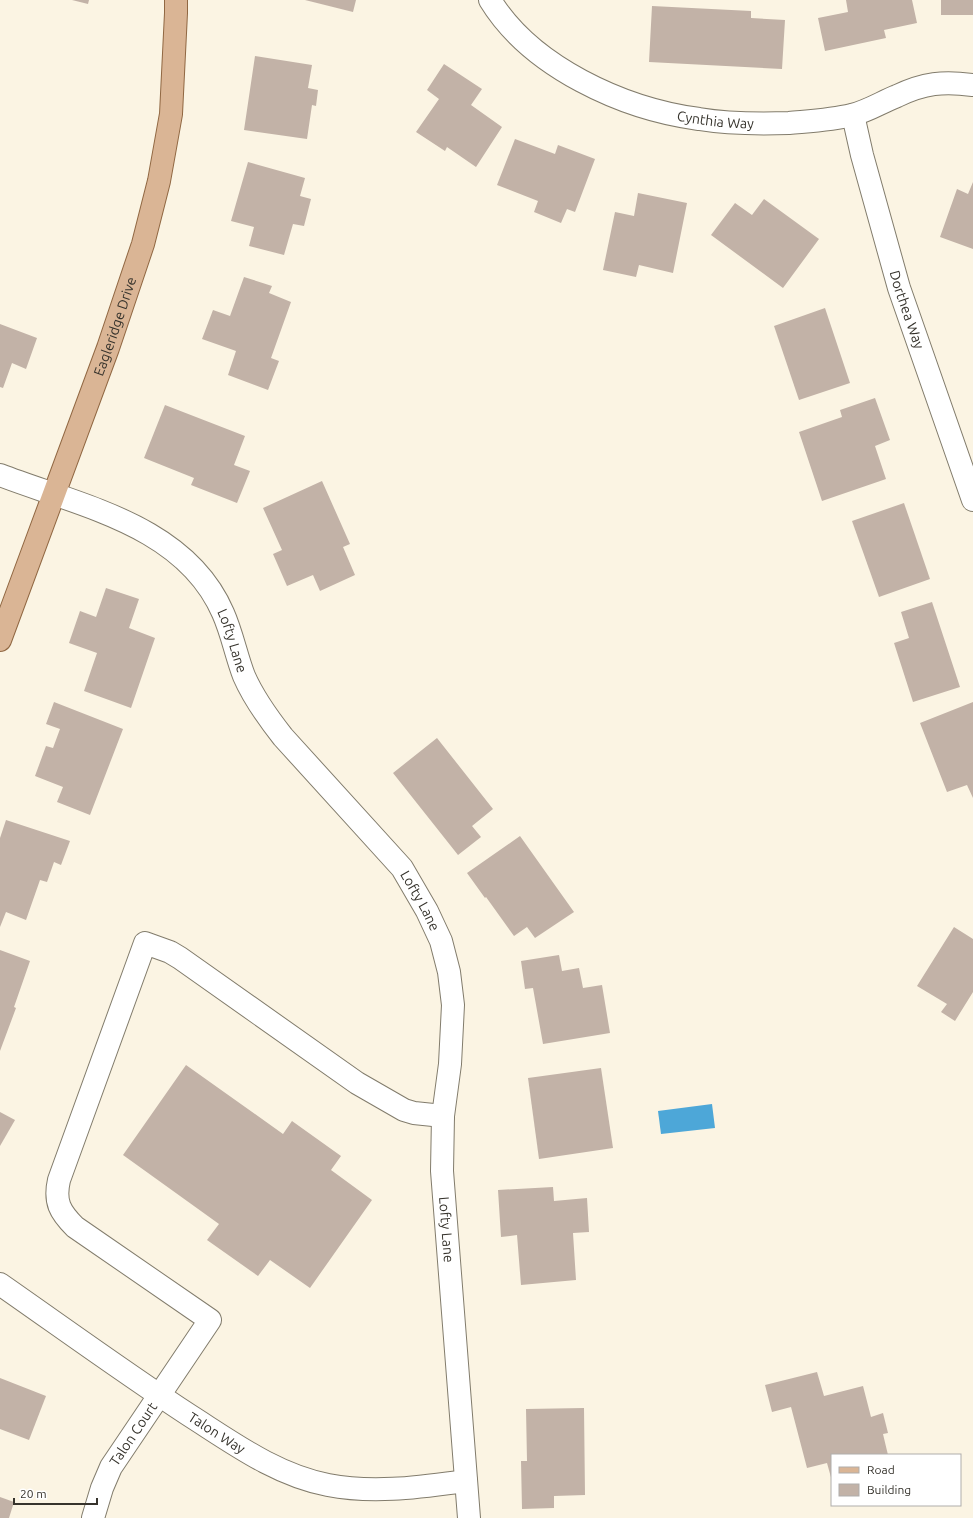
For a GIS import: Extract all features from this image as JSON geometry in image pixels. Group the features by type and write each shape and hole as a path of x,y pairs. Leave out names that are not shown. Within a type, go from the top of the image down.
{"main road":[{"name":"Eagleridge Drive","path":"0,640 108,348 143,244 159,181 171,114 176,0"}],"street":[{"name":"Cynthia Way","path":"490,0 496,11 511,28 548,60 574,76 629,101 665,113 698,119 732,123 765,124 825,120 853,115 898,95 933,83 953,82 973,85"},
{"name":"Dorthea Way","path":"853,115 862,155 899,288 973,500"},
{"name":"Lofty Lane","path":"0,475 132,525 155,537 177,553 197,572 212,591 223,612 244,674 265,715 283,737 402,868 427,911 441,941 449,972 453,1004 450,1064 443,1116 442,1171 469,1518"},
{"name":"Talon Court","path":"93,1518 102,1488 111,1467 210,1320 75,1227 63,1214 57,1198 59,1180 145,943 180,958 357,1083 404,1110 414,1113 443,1116"},
{"name":"Talon Way","path":"0,1284 159,1395 278,1470 300,1478 327,1485 355,1489 383,1490 466,1481"}],"water":[{"path":"712,1104 715,1128 661,1134 658,1111"}],"building":[{"path":"72,0 89,0 88,4"},
{"path":"305,0 356,0 353,12"},
{"path":"846,0 912,0 917,23 884,30 886,38 825,51 818,18 848,12"},
{"path":"941,0 973,0 973,15 941,15"},
{"path":"652,6 751,11 751,18 785,20 782,69 649,62"},
{"path":"255,56 312,65 308,88 318,90 316,106 312,105 307,139 244,130"},
{"path":"444,64 482,89 471,105 502,127 476,167 447,147 445,151 416,132 439,99 427,90"},
{"path":"515,139 555,154 558,145 595,159 575,212 567,209 561,223 534,212 538,201 497,185"},
{"path":"248,162 305,178 300,196 311,199 304,226 293,224 284,255 249,246 254,227 231,221"},
{"path":"973,182 973,249 940,237 957,189 968,194"},
{"path":"638,193 687,203 673,273 639,265 636,277 603,270 615,212 634,216"},
{"path":"764,199 819,239 783,288 711,235 735,203 752,215"},
{"path":"244,277 272,286 269,293 291,302 271,358 279,361 268,390 228,375 236,351 202,339 213,310 230,316"},
{"path":"825,308 850,383 799,400 774,326"},
{"path":"0,324 37,338 26,369 12,363 3,388 0,387"},
{"path":"875,398 890,440 875,446 886,479 822,501 799,432 842,417 840,410"},
{"path":"165,405 245,436 234,465 250,471 237,503 191,485 194,478 144,458"},
{"path":"322,481 350,544 343,547 355,575 320,591 313,575 287,586 273,554 282,550 263,508"},
{"path":"904,503 930,579 879,597 852,521"},
{"path":"106,588 139,599 129,628 155,638 131,708 84,691 97,653 69,643 80,611 96,617"},
{"path":"932,602 960,687 913,702 894,643 909,638 901,612"},
{"path":"54,702 123,729 90,815 57,802 63,787 35,776 46,746 53,748 60,729 46,724"},
{"path":"973,702 973,798 967,785 947,792 920,723"},
{"path":"437,738 493,809 472,826 481,837 458,855 393,773"},
{"path":"6,820 70,841 61,865 54,862 47,882 40,880 26,920 6,912 0,927 0,838"},
{"path":"520,836 574,912 535,938 527,927 514,936 467,873"},
{"path":"954,927 973,939 973,992 955,1021 941,1012 947,1004 917,986"},
{"path":"0,950 30,961 14,1007 16,1008 0,1051"},
{"path":"559,955 562,971 579,968 583,988 602,985 610,1033 543,1044 533,988 525,989 521,961"},
{"path":"186,1065 283,1134 292,1121 341,1156 331,1170 372,1200 310,1288 270,1260 258,1276 207,1240 219,1224 123,1155"},
{"path":"601,1068 613,1148 539,1159 528,1078"},
{"path":"0,1112 15,1120 0,1146"},
{"path":"553,1187 554,1201 587,1198 589,1232 573,1233 576,1280 521,1285 517,1235 501,1237 498,1190"},
{"path":"817,1372 824,1396 863,1386 871,1417 883,1413 888,1433 883,1434 888,1454 831,1454 831,1477 827,1463 807,1468 791,1407 772,1412 765,1385"},
{"path":"0,1378 46,1396 29,1440 0,1429"},
{"path":"584,1408 585,1495 554,1496 554,1508 522,1509 521,1461 527,1461 526,1409"},
{"path":"0,1497 14,1502 9,1518 0,1518"}]}
